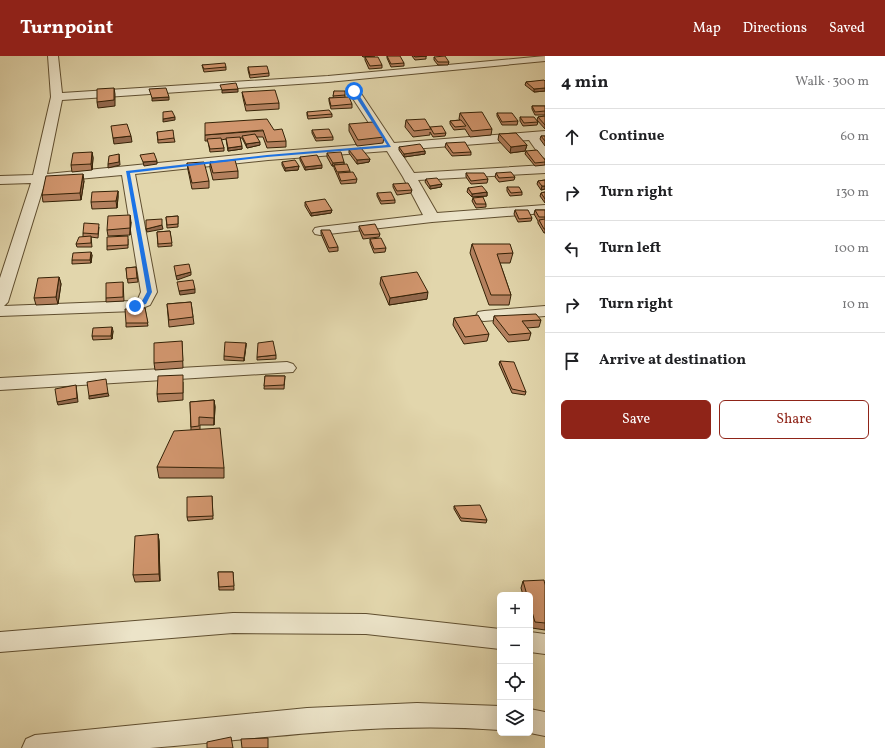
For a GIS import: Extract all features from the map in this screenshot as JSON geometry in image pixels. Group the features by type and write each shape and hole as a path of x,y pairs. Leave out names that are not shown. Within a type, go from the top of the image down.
{"street":[{"path":"0,302 39,179 57,97 53,56"},
{"path":"57,97 328,79 545,58"},
{"path":"354,91 410,177 432,218"},
{"path":"0,180 39,179 128,172 267,156 545,135"},
{"path":"532,136 545,154"},
{"path":"410,177 545,169"},
{"path":"0,311 135,306 144,302 149,292 128,172"},
{"path":"320,232 432,218 545,209"},
{"path":"484,316 545,311"},
{"path":"0,384 287,368"},
{"path":"0,642 233,622 366,624 497,639"},
{"path":"533,642 545,644"},
{"path":"34,748 213,728 370,715 454,714 497,718"},
{"path":"533,722 545,724"}],"building":[{"path":"387,56 400,56 404,63 391,64"},
{"path":"445,56 449,62 438,62 434,57"},
{"path":"365,57 378,57 382,65 370,66"},
{"path":"225,63 226,67 204,69 202,65"},
{"path":"267,66 269,73 250,75 248,67"},
{"path":"544,80 545,88 534,89 526,82"},
{"path":"236,83 238,89 222,90 220,85"},
{"path":"114,88 114,100 97,102 97,89"},
{"path":"166,88 169,97 152,98 149,89"},
{"path":"275,90 279,103 246,105 242,92"},
{"path":"334,91 345,91 345,95 333,96"},
{"path":"349,97 352,104 331,106 329,98"},
{"path":"532,106 545,106 545,111 535,112"},
{"path":"329,110 332,114 308,116 307,112"},
{"path":"172,111 175,117 163,119 163,112"},
{"path":"482,112 492,129 472,131 460,113"},
{"path":"497,113 512,113 518,121 502,122"},
{"path":"545,116 545,125 538,117"},
{"path":"520,117 534,117 538,122 524,123"},
{"path":"267,119 274,130 282,129 286,141 267,142 263,130 205,135 205,123"},
{"path":"425,119 431,129 414,131 406,120"},
{"path":"461,120 466,126 455,127 450,121"},
{"path":"373,122 384,137 358,140 349,124"},
{"path":"127,124 131,136 113,138 111,126"},
{"path":"442,126 446,133 434,134 430,127"},
{"path":"329,129 333,137 316,138 312,130"},
{"path":"173,130 174,138 158,140 157,132"},
{"path":"516,133 527,145 511,147 499,134"},
{"path":"255,134 260,142 246,144 242,136"},
{"path":"240,137 242,146 228,148 226,138"},
{"path":"221,138 224,148 210,149 207,139"},
{"path":"465,142 471,152 453,153 446,143"},
{"path":"420,144 425,151 404,154 399,147"},
{"path":"361,148 370,159 357,160 349,150"},
{"path":"537,150 545,162 535,163 526,151"},
{"path":"92,152 91,164 71,165 73,153"},
{"path":"341,152 344,162 333,163 327,153"},
{"path":"154,153 157,161 143,162 140,155"},
{"path":"119,154 119,162 108,164 109,156"},
{"path":"317,155 322,165 305,167 300,157"},
{"path":"235,160 238,171 213,173 210,162"},
{"path":"295,160 299,166 285,168 282,162"},
{"path":"204,162 209,181 192,183 187,163"},
{"path":"347,164 350,171 337,172 334,165"},
{"path":"353,172 357,179 341,181 338,173"},
{"path":"511,172 515,177 499,178 496,173"},
{"path":"466,173 484,173 488,179 471,181"},
{"path":"83,174 80,193 42,195 46,176"},
{"path":"437,178 442,184 430,186 426,179"},
{"path":"545,180 545,186 542,186 538,181"},
{"path":"408,183 412,190 397,191 393,184"},
{"path":"482,186 487,192 472,194 468,188"},
{"path":"507,187 519,187 522,192 511,193"},
{"path":"118,191 116,201 91,202 92,192"},
{"path":"391,192 395,200 381,201 377,193"},
{"path":"545,192 545,199 541,193"},
{"path":"483,197 486,204 476,204 473,198"},
{"path":"325,199 332,210 311,213 305,202"},
{"path":"515,210 528,210 532,218 519,219"},
{"path":"535,210 545,210 545,217 539,217"},
{"path":"130,215 130,228 107,230 108,216"},
{"path":"178,216 178,224 167,225 166,217"},
{"path":"162,219 162,225 146,229 146,220"},
{"path":"545,219 545,229 544,229 539,220"},
{"path":"84,223 99,224 98,234 83,233"},
{"path":"375,224 380,234 364,235 359,226"},
{"path":"321,230 330,230 338,247 329,248"},
{"path":"170,231 172,243 158,244 157,232"},
{"path":"91,236 91,243 76,244 79,237"},
{"path":"128,236 128,245 107,246 107,237"},
{"path":"381,238 386,248 374,249 370,239"},
{"path":"472,244 510,244 513,253 497,254 511,295 491,295"},
{"path":"91,252 90,260 72,260 73,253"},
{"path":"189,264 191,272 176,276 174,266"},
{"path":"136,267 137,278 127,279 126,268"},
{"path":"417,272 428,292 390,298 381,277"},
{"path":"59,277 56,297 34,298 38,278"},
{"path":"193,280 195,289 179,291 177,282"},
{"path":"123,282 123,297 106,298 106,283"},
{"path":"191,302 193,317 169,320 167,304"},
{"path":"145,308 148,323 126,323 125,309"},
{"path":"536,314 541,320 522,321 531,333 509,335 494,316"},
{"path":"478,315 489,334 465,337 454,318"},
{"path":"112,327 111,336 92,336 93,328"},
{"path":"182,341 183,361 154,363 154,343"},
{"path":"273,341 276,355 257,357 258,343"},
{"path":"225,342 246,343 244,358 224,356"},
{"path":"500,361 514,362 526,392 512,389"},
{"path":"183,375 183,393 157,394 158,376"},
{"path":"265,376 285,376 284,385 264,386"},
{"path":"106,379 108,393 89,396 87,382"},
{"path":"76,385 77,398 57,402 55,389"},
{"path":"214,400 214,418 199,417 199,426 191,427 190,402"},
{"path":"220,428 224,468 157,467 174,431"},
{"path":"212,496 213,516 187,517 187,497"},
{"path":"480,505 487,520 461,518 454,506"},
{"path":"158,534 159,574 133,575 135,536"},
{"path":"218,572 233,572 234,586 219,587"},
{"path":"544,580 545,623 535,622 533,615 533,592 526,592 523,581"},
{"path":"231,737 233,748 207,748 207,742"},
{"path":"268,738 268,748 242,748 241,739"}],"route":[{"path":"135,306 144,302 148,297 149,292 128,172 267,156 390,146 354,91"}]}
